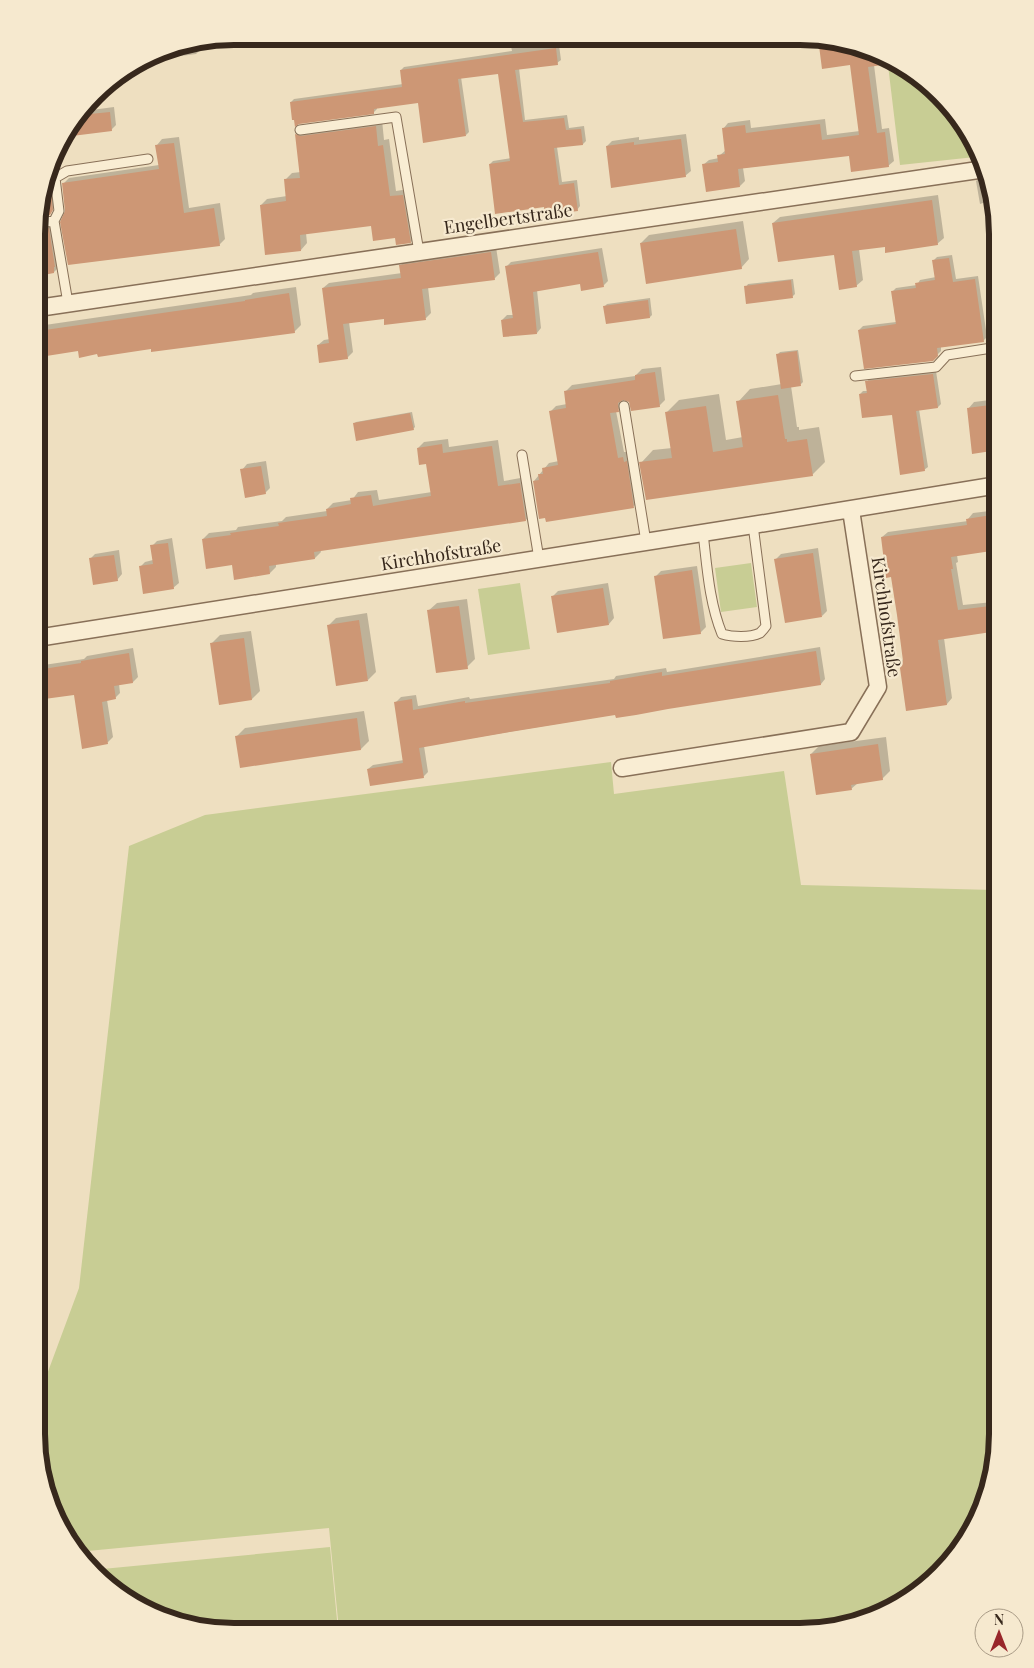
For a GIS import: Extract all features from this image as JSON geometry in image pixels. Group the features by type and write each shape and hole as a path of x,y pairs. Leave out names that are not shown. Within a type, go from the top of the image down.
{"street":[{"name":"Engelbertstraße","path":"45,307 978,170"},
{"name":"Kirchhofstraße","path":"45,637 989,487"},
{"name":"Kirchhofstraße","path":"622,768 851,732 878,687 851,510"}],"lane":[{"path":"300,130 396,117 419,252"},
{"path":"68,303 54,221 59,211 55,178 67,171 148,159"},
{"path":"45,223 54,221"},
{"path":"855,376 936,366 947,355 989,348"},
{"path":"624,406 646,542"},
{"path":"522,455 539,559"},
{"path":"703,533 710,586 717,622 722,634 732,637 747,636 760,633 766,626 753,525"}],"green space":[{"path":"888,66 915,84 934,100 964,139 973,157 900,165"},
{"path":"751,563 757,607 721,612 715,568"},
{"path":"520,583 530,649 488,655 478,589"},
{"path":"611,762 614,794 784,771 801,885 989,890 989,1447 983,1483 970,1518 950,1549 934,1568 915,1584 884,1604 849,1617 813,1623 338,1623 329,1528 86,1551 64,1518 51,1483 45,1447 45,1380 79,1288 129,846 205,815"},
{"path":"330,1547 337,1623 221,1623 185,1617 139,1598 101,1569"}],"building":[{"path":"819,46 849,51 885,65 868,67 877,133 885,132 889,167 851,172 849,156 738,169 740,187 706,192 702,164 718,162 717,155 725,154 722,128 745,125 746,133 820,124 822,140 859,135 850,65 822,69"},
{"path":"556,48 558,65 515,70 523,122 564,118 566,130 581,129 583,145 554,148 559,185 574,183 578,211 545,215 544,207 495,214 489,164 510,161 498,74 458,79 466,136 423,143 418,103 374,109 374,114 299,124 295,127 294,120 292,120 290,102 402,87 400,70"},
{"path":"110,112 112,131 72,136 88,114"},
{"path":"376,126 378,146 383,145 390,196 403,195 411,243 396,245 395,238 373,241 371,226 300,235 301,251 265,255 260,205 286,201 284,179 300,178 295,134 301,136"},
{"path":"681,139 686,177 611,188 606,146 634,142 634,145"},
{"path":"174,143 184,213 214,208 220,246 68,265 60,222 65,211 62,183 159,169 155,145"},
{"path":"50,188 53,210 50,215 46,216"},
{"path":"932,200 938,245 885,253 885,247 852,251 857,287 839,290 834,255 778,262 772,223"},
{"path":"45,228 49,228 55,267 54,273 45,275 45,234"},
{"path":"736,229 742,269 646,284 640,243"},
{"path":"491,252 495,280 422,289 426,320 384,325 384,319 343,324 348,359 319,363 317,345 329,343 322,288 401,278 399,265"},
{"path":"598,252 604,287 581,291 580,284 533,292 537,334 503,337 501,320 513,318 505,266"},
{"path":"949,258 953,282 975,279 984,342 937,348 938,356 933,361 864,369 858,330 896,324 891,291 916,288 915,283 935,280 932,260"},
{"path":"791,280 793,298 746,304 744,286"},
{"path":"289,293 295,333 151,352 151,349 98,357 97,354 79,358 78,351 45,356 45,330"},
{"path":"648,300 650,318 606,324 603,306"},
{"path":"797,351 801,386 781,389 776,354"},
{"path":"655,372 660,407 631,411 629,402 623,400 618,403 619,412 610,413 618,458 623,457 624,462 627,461 634,508 546,522 545,518 539,519 533,481 539,480 538,474 543,474 542,468 558,465 549,411 566,408 564,391 635,380 635,375"},
{"path":"933,374 938,408 916,411 925,471 900,475 892,415 862,418 859,394 867,393 865,381"},
{"path":"778,395 785,439 787,439 787,442 807,439 813,476 646,500 639,462 672,458 665,412 706,406 713,452 743,447 736,401"},
{"path":"989,405 989,451 972,454 967,408"},
{"path":"410,413 414,430 356,441 353,423"},
{"path":"442,444 443,453 492,446 498,486 520,483 526,521 314,552 315,559 269,566 270,574 234,580 232,565 206,569 202,539 279,526 278,523 327,516 326,509 351,504 350,498 371,495 373,506 431,496 426,464 419,465 417,448"},
{"path":"261,466 266,494 245,498 240,469"},
{"path":"989,515 989,551 951,557 953,569 951,569 958,610 989,606 989,632 938,640 947,705 906,711 899,661 903,661 897,615 891,577 886,578 881,537 967,525 966,519"},
{"path":"168,543 174,589 143,594 139,566 153,564 150,545"},
{"path":"813,553 822,617 785,623 774,559"},
{"path":"114,555 118,581 93,585 89,558"},
{"path":"692,570 701,634 663,639 654,576"},
{"path":"603,588 609,625 557,633 551,596"},
{"path":"459,606 468,669 436,673 427,610"},
{"path":"359,620 368,681 336,686 327,625"},
{"path":"244,638 252,700 219,705 210,643"},
{"path":"816,651 821,685 616,718 615,715 419,748 424,778 370,786 367,769 403,763 394,702 412,699 413,710 465,701 465,703 610,683 610,681 662,672 662,676"},
{"path":"129,653 133,683 114,686 116,699 102,702 108,744 82,749 74,695 45,699 45,669 81,663 81,661"},
{"path":"357,718 361,750 240,768 235,736"},
{"path":"878,744 883,780 851,785 852,790 816,795 810,754"}]}
